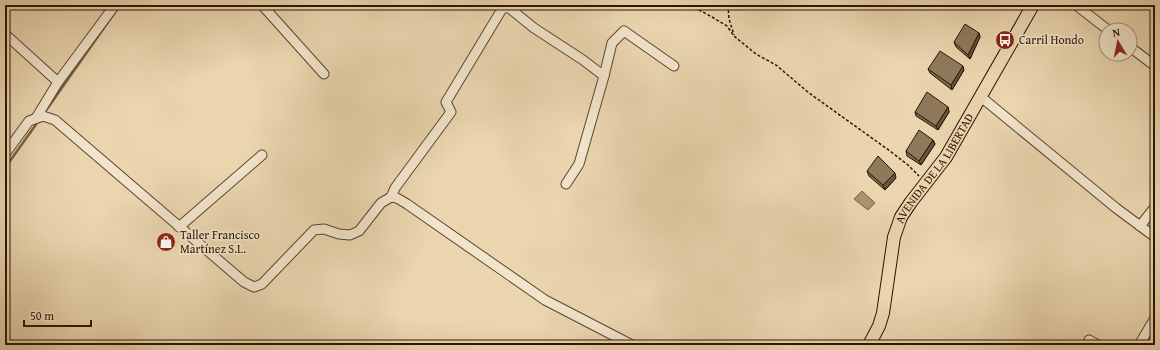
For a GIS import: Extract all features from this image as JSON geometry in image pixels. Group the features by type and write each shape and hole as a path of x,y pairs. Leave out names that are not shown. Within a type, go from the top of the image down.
{"main road":[{"name":"AVENIDA DE LA LIBERTAD","path":"869,345 876,332 883,313 893,244 896,230 905,210 946,157 1033,5"}],"street":[{"path":"36,118 58,82 115,5"},
{"path":"262,5 324,74"},
{"path":"1076,5 1098,22"},
{"path":"5,154 29,121 43,116 55,120 244,282 254,287 262,284 314,230 324,229 339,234 350,235 359,231 381,203 391,197 395,188 451,112 446,102 502,9 508,6 534,28 583,60 604,76"},
{"path":"566,184 579,164 612,43 624,32 674,66"},
{"path":"5,34 58,82"},
{"path":"1138,53 1155,66"},
{"path":"981,97 1116,208 1155,237"},
{"path":"179,227 262,155"},
{"path":"391,197 397,198 407,204 545,300 632,345"},
{"path":"1140,226 1155,207"},
{"path":"1139,345 1155,318"},
{"path":"1089,340 1098,345"}],"path":[{"path":"690,5 727,26 734,36 756,54 776,65 809,94 887,148 908,165 926,183"},
{"path":"728,5 729,19 734,36"}],"shaded area":[{"path":"862,191 875,203 868,210 854,199"},
{"path":"1150,331 1155,333 1155,345 1140,345"}],"building":[{"path":"965,24 979,33 968,55 954,42"},
{"path":"940,51 963,66 951,85 928,69"},
{"path":"927,92 948,107 936,126 915,112"},
{"path":"919,130 933,140 919,161 906,151"},
{"path":"878,156 895,173 883,185 867,171"}],"waterway":[{"path":"47,109 120,5"},
{"path":"5,168 37,123"}],"place":[{"name":"Carril Hondo","path":"1005,40"},
{"name":"Taller Francisco Martínez S.L.","path":"166,242"}]}
